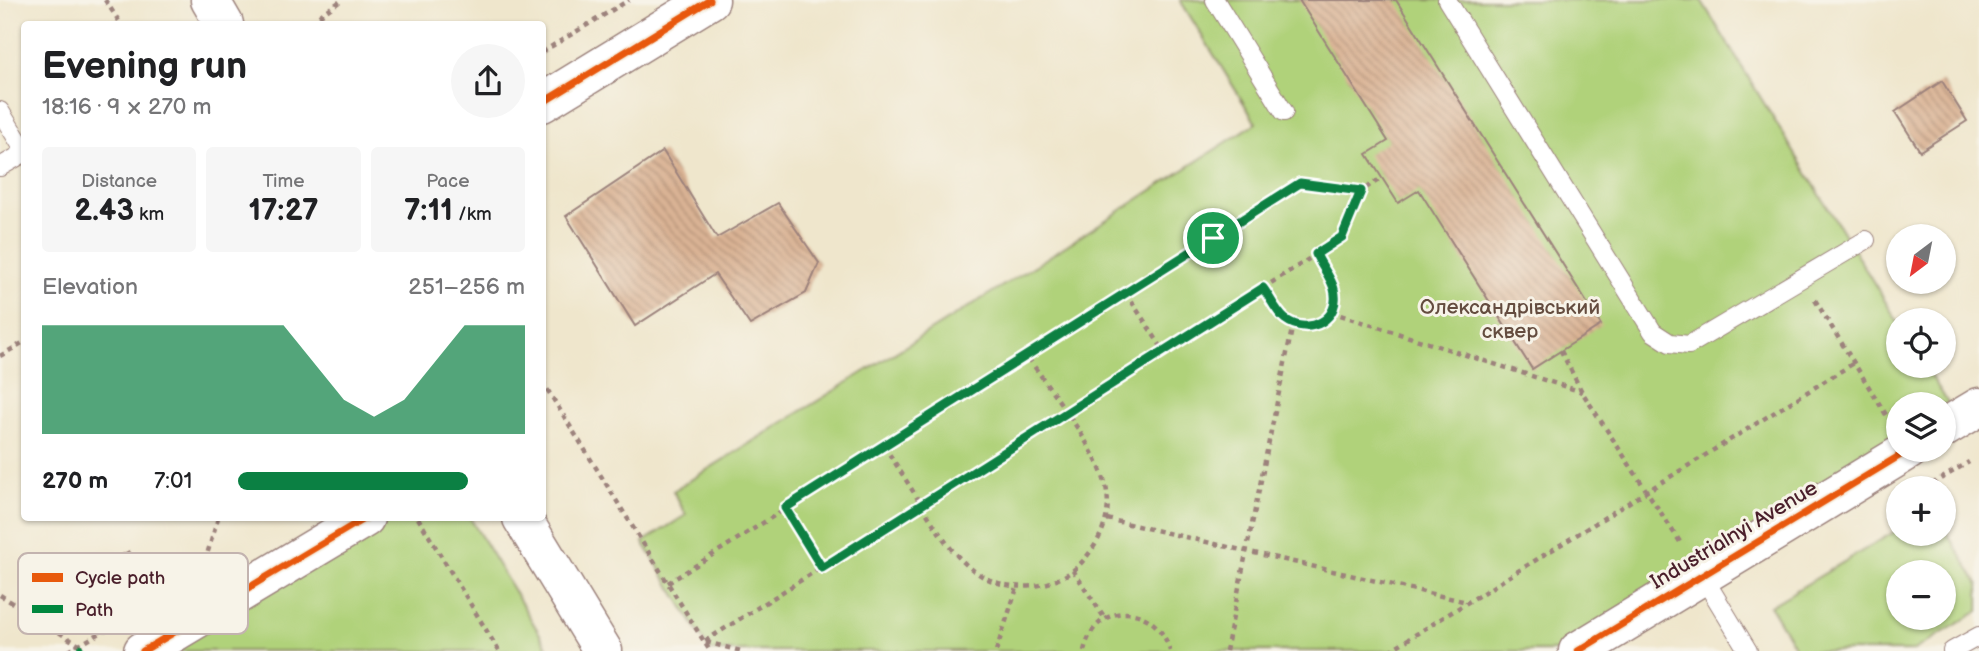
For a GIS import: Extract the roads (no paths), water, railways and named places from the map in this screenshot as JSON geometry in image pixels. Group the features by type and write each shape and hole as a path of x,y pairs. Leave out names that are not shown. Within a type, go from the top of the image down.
{"street":[{"path":"210,0 222,21"},
{"path":"546,101 710,0"},
{"path":"1956,421 1979,407"},
{"name":"Industrialnyi Avenue","path":"1578,651 1702,575 1886,447"},
{"path":"248,588 360,521"},
{"path":"524,521 603,651"},
{"path":"144,651 172,634"}],"lane":[{"path":"1215,0 1284,112"},
{"path":"1447,0 1653,332 1670,343 1689,345 1866,240"},
{"path":"0,111 21,146"},
{"path":"0,167 21,153"},
{"path":"1702,575 1748,651"},
{"path":"1952,651 1979,636"}],"park label":[{"name":"Олександрівський сквер","path":"1510,319"}]}
